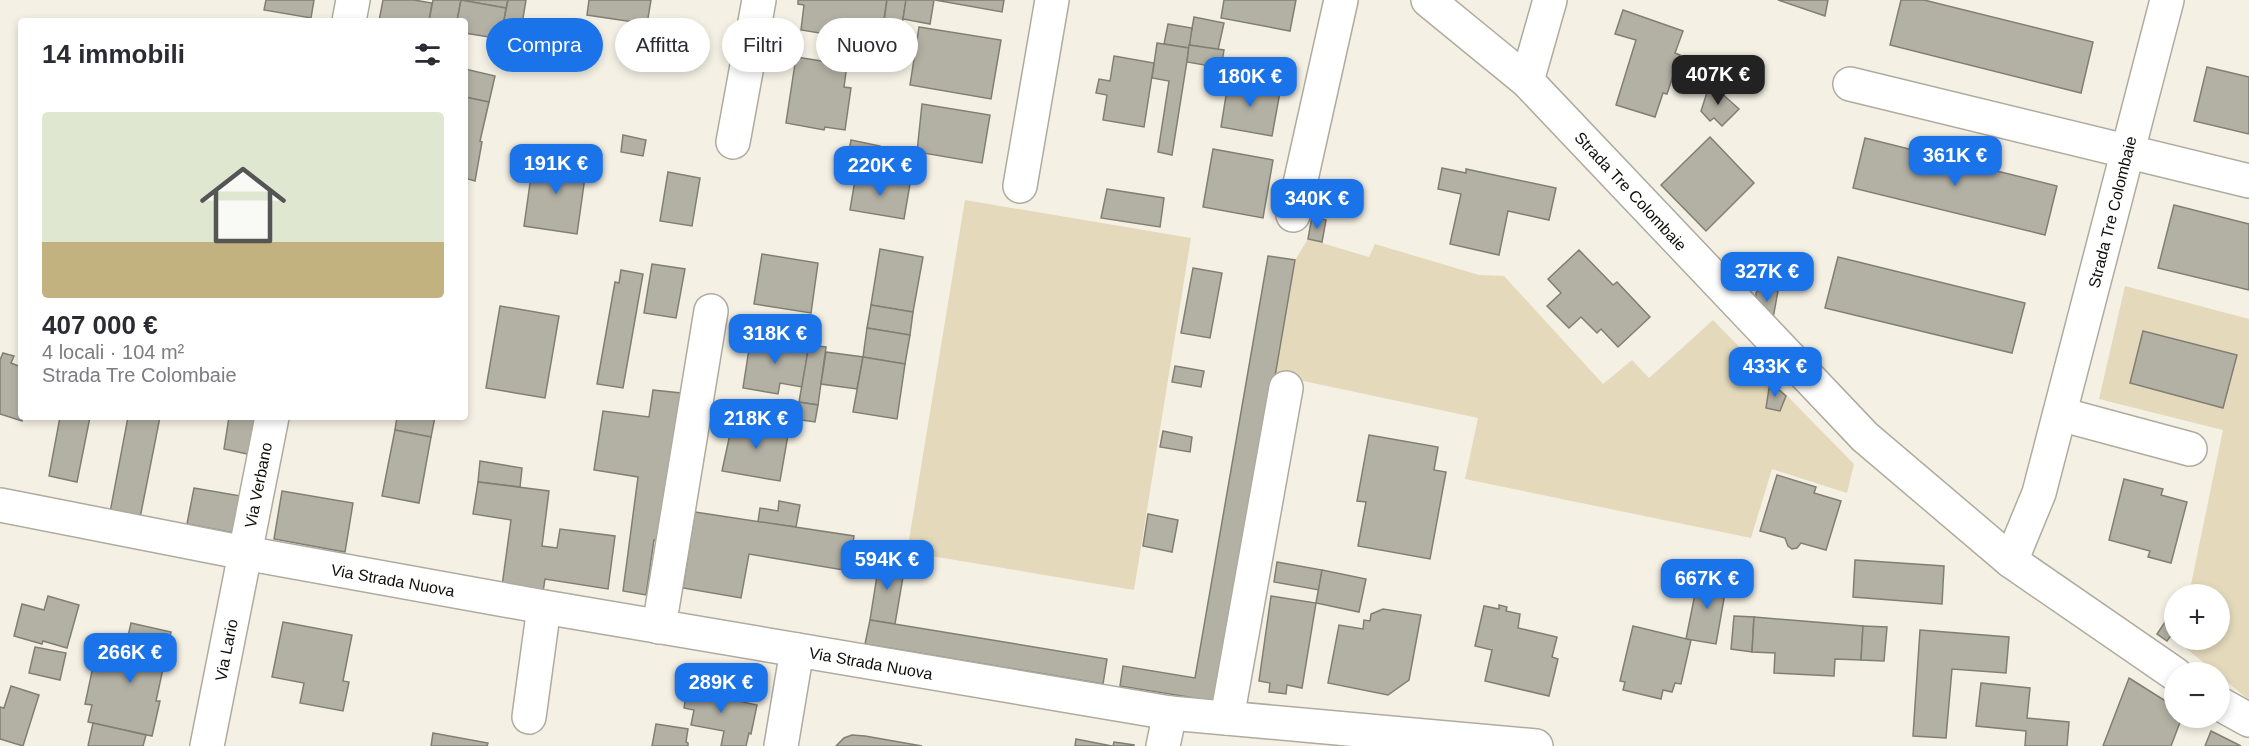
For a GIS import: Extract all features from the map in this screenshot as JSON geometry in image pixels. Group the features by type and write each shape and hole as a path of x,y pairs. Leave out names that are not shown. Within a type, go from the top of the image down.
{"street":[{"path":"350,18 353,0"},
{"path":"733,142 759,0"},
{"path":"1020,186 1052,0"},
{"path":"1293,215 1341,0"},
{"name":"Strada Tre Colombaie","path":"1428,0 1527,81 1865,437 2011,561 2164,666"},
{"path":"1527,81 1550,0"},
{"name":"Strada Tre Colombaie","path":"2011,561 2039,493 2167,0"},
{"path":"1850,84 2249,181"},
{"path":"658,627 711,311"},
{"path":"1227,718 1286,388"},
{"path":"2060,414 2190,449"},
{"name":"Via Verbano","path":"245,553 271,420"},
{"name":"Via Strada Nuova","path":"1,509 658,627 1170,713 1536,746"},
{"name":"Via Lario","path":"207,746 245,553"},
{"path":"529,717 544,607"},
{"path":"781,746 797,650"},
{"path":"2230,710 2249,720"},
{"path":"1163,746 1170,713"}],"shaded area":[{"path":"965,200 1191,238 1134,590 907,552"},
{"path":"1308,239 1369,257 1375,244 1479,275 1504,276 1603,384 1632,360 1649,378 1713,320 1854,464 1847,493 1772,469 1751,538 1465,479 1478,418 1275,375 1295,260"},
{"path":"2125,286 2249,319 2249,700 2230,684 2230,662 2203,662 2188,650 2230,650 2230,584 2191,584 2223,430 2099,399"}],"building":[{"path":"266,0 314,0 311,18 264,10"},
{"path":"383,0 414,0 432,3 430,18 380,18"},
{"path":"433,0 461,0 458,18 430,18"},
{"path":"460,0 508,0 506,8"},
{"path":"461,0 506,8 504,18 486,18 486,36 468,34 468,18 458,18"},
{"path":"508,0 526,0 523,18 504,18"},
{"path":"589,0 651,0 648,18 615,19 587,15"},
{"path":"798,0 887,0 884,18 816,18 816,32 804,30 804,5 798,4"},
{"path":"887,0 906,0 903,18 885,18"},
{"path":"906,0 934,0 930,24 918,22 918,18 903,18"},
{"path":"935,0 1004,0 1002,12"},
{"path":"1224,0 1296,0 1290,31 1221,18"},
{"path":"1778,0 1828,0 1825,16"},
{"path":"1901,0 1924,0 2093,42 2081,93 1890,45"},
{"path":"1623,10 1683,31 1675,53 1680,55 1667,94 1663,93 1655,117 1616,105 1636,40 1615,34"},
{"path":"1194,17 1224,23 1218,50 1189,45"},
{"path":"1168,24 1192,28 1189,48 1164,44"},
{"path":"919,27 1001,40 991,99 910,85 912,72 918,72"},
{"path":"1157,43 1189,48 1172,155 1158,152 1169,81 1152,78"},
{"path":"1189,45 1224,50 1221,68 1187,62"},
{"path":"1114,56 1154,63 1144,127 1103,120 1107,95 1096,93 1099,79 1110,81"},
{"path":"804,58 816,60 816,72 846,72 844,87 851,88 845,130 825,127 824,130 786,123 794,72 804,72"},
{"path":"2207,67 2249,77 2249,134 2194,121"},
{"path":"468,70 495,76 489,102 468,98"},
{"path":"1229,77 1251,81 1250,87 1280,92 1272,136 1221,127"},
{"path":"1710,83 1739,109 1722,126 1714,118 1710,121 1701,111"},
{"path":"468,98 489,102 480,141 482,142 475,181 468,179"},
{"path":"922,104 990,115 982,163 917,152"},
{"path":"623,135 646,140 643,156 621,152"},
{"path":"1710,137 1754,183 1706,231 1661,185"},
{"path":"1865,138 2057,186 2045,235 1853,188"},
{"path":"851,140 880,146 875,178 845,173"},
{"path":"1213,149 1273,160 1263,218 1203,207"},
{"path":"534,155 587,163 577,234 524,226"},
{"path":"1442,168 1466,173 1466,169 1556,188 1549,220 1508,211 1499,255 1450,244 1461,194 1438,189"},
{"path":"668,172 700,178 692,226 660,221"},
{"path":"856,174 910,184 904,219 850,210"},
{"path":"1107,189 1164,198 1160,227 1101,218"},
{"path":"2174,205 2249,224 2249,290 2158,268"},
{"path":"1312,217 1326,220 1322,242 1308,239"},
{"path":"880,249 923,257 913,312 871,305"},
{"path":"1579,250 1613,285 1617,282 1650,317 1618,347 1601,329 1597,333 1581,317 1569,328 1547,306 1561,293 1548,279"},
{"path":"762,254 818,263 811,313 754,304"},
{"path":"1268,256 1295,260 1219,702 1120,686 1123,666 1195,678"},
{"path":"1838,257 2025,303 2012,353 1825,308"},
{"path":"652,264 685,269 676,318 644,313"},
{"path":"1193,268 1222,273 1210,338 1181,333"},
{"path":"621,270 643,274 623,388 597,384 615,282 619,283"},
{"path":"1761,286 1778,291 1771,329 1756,299 1756,293"},
{"path":"871,305 913,312 910,335 867,328"},
{"path":"500,306 559,316 545,398 486,388"},
{"path":"867,328 910,335 905,364 863,357"},
{"path":"2143,331 2237,355 2223,408 2130,383"},
{"path":"751,336 809,345 802,387 780,383 778,394 743,388"},
{"path":"809,345 826,347 818,405 799,402"},
{"path":"826,352 863,357 857,389 821,384"},
{"path":"3,353 14,356 11,363 18,366 18,420 0,414 0,360"},
{"path":"863,357 905,364 897,419 853,412"},
{"path":"1175,366 1204,371 1201,387 1172,382"},
{"path":"1770,382 1786,396 1780,411 1766,408"},
{"path":"653,390 681,393 659,541 654,540 646,595 623,591 638,477 594,470 603,411 649,417"},
{"path":"784,400 818,405 815,422 781,417"},
{"path":"59,420 89,420 77,482 49,476"},
{"path":"127,420 159,420 138,528 108,523"},
{"path":"229,420 258,420 252,455 224,449"},
{"path":"397,420 434,420 431,437 395,430"},
{"path":"733,420 789,429 780,481 722,471"},
{"path":"395,430 431,437 419,503 382,496"},
{"path":"1163,431 1192,437 1190,452 1160,447"},
{"path":"1369,435 1438,447 1434,470 1446,472 1430,559 1358,546 1366,502 1357,501"},
{"path":"480,461 522,468 520,487 478,482"},
{"path":"1777,475 1816,487 1814,493 1841,501 1826,550 1801,543 1797,548 1792,549 1785,538 1760,531"},
{"path":"2124,479 2163,489 2161,495 2187,502 2171,563 2148,557 2150,551 2109,540"},
{"path":"478,482 549,491 542,546 557,548 560,529 615,536 608,589 545,579 543,592 502,586 511,520 473,514"},
{"path":"194,488 241,496 234,533 187,524"},
{"path":"282,491 353,503 345,552 274,539"},
{"path":"779,501 800,505 796,527 758,522 760,508 778,511"},
{"path":"695,512 854,536 849,571 749,554 741,598 683,588"},
{"path":"1148,514 1178,520 1172,552 1143,546"},
{"path":"880,557 902,560 899,576 903,577 895,624 870,620"},
{"path":"1855,560 1944,566 1942,604 1853,597"},
{"path":"1277,562 1322,570 1319,590 1274,582"},
{"path":"1322,570 1366,579 1359,612 1316,603"},
{"path":"1699,574 1727,582 1716,644 1686,639"},
{"path":"48,596 79,605 67,648 14,636 22,604 44,610"},
{"path":"1271,596 1316,603 1302,688 1287,685 1286,694 1269,692 1270,683 1259,681"},
{"path":"1499,605 1507,607 1506,611 1520,614 1518,628 1557,637 1552,657 1558,659 1549,696 1485,681 1492,650 1475,646 1484,606 1499,609"},
{"path":"1383,609 1421,615 1409,680 1388,695 1328,683 1339,625 1363,629 1364,620 1370,621 1371,614"},
{"path":"1734,616 1754,617 1752,652 1731,649"},
{"path":"1754,617 1863,626 1861,660 1835,659 1834,676 1774,673 1775,653 1752,652"},
{"path":"870,620 1107,659 1103,684 865,644"},
{"path":"283,622 352,635 343,681 349,682 343,711 300,703 304,683 272,677"},
{"path":"131,623 171,632 156,701 160,701 152,736 88,722 92,705 85,704 94,662 121,668"},
{"path":"2164,624 2164,639 2157,634"},
{"path":"1633,626 1691,640 1681,684 1675,683 1672,692 1663,690 1661,699 1623,690 1625,682 1620,681"},
{"path":"1863,626 1887,627 1884,661 1861,660"},
{"path":"1920,630 2009,637 2006,673 1952,669 1946,738 1913,736"},
{"path":"35,647 66,653 60,680 29,673"},
{"path":"2129,678 2164,700 2164,728 2178,728 2171,746 2103,746"},
{"path":"1981,683 2030,688 2027,718 2069,722 2067,746 2025,746 2026,731 1976,726"},
{"path":"688,684 721,690 719,697 757,705 746,746 721,746 724,731 691,725 694,710 684,708"},
{"path":"11,686 39,695 23,746 0,739 0,707 4,708"},
{"path":"93,723 146,735 143,746 88,746"},
{"path":"656,724 688,729 686,742 688,746 652,746"},
{"path":"2211,731 2241,746 2205,746"},
{"path":"433,733 488,743 487,746 431,746"},
{"path":"852,735 922,746 836,746 844,738"},
{"path":"1076,739 1112,746 1075,746"},
{"path":"1114,742 1134,745 1134,746 1113,746"}]}
